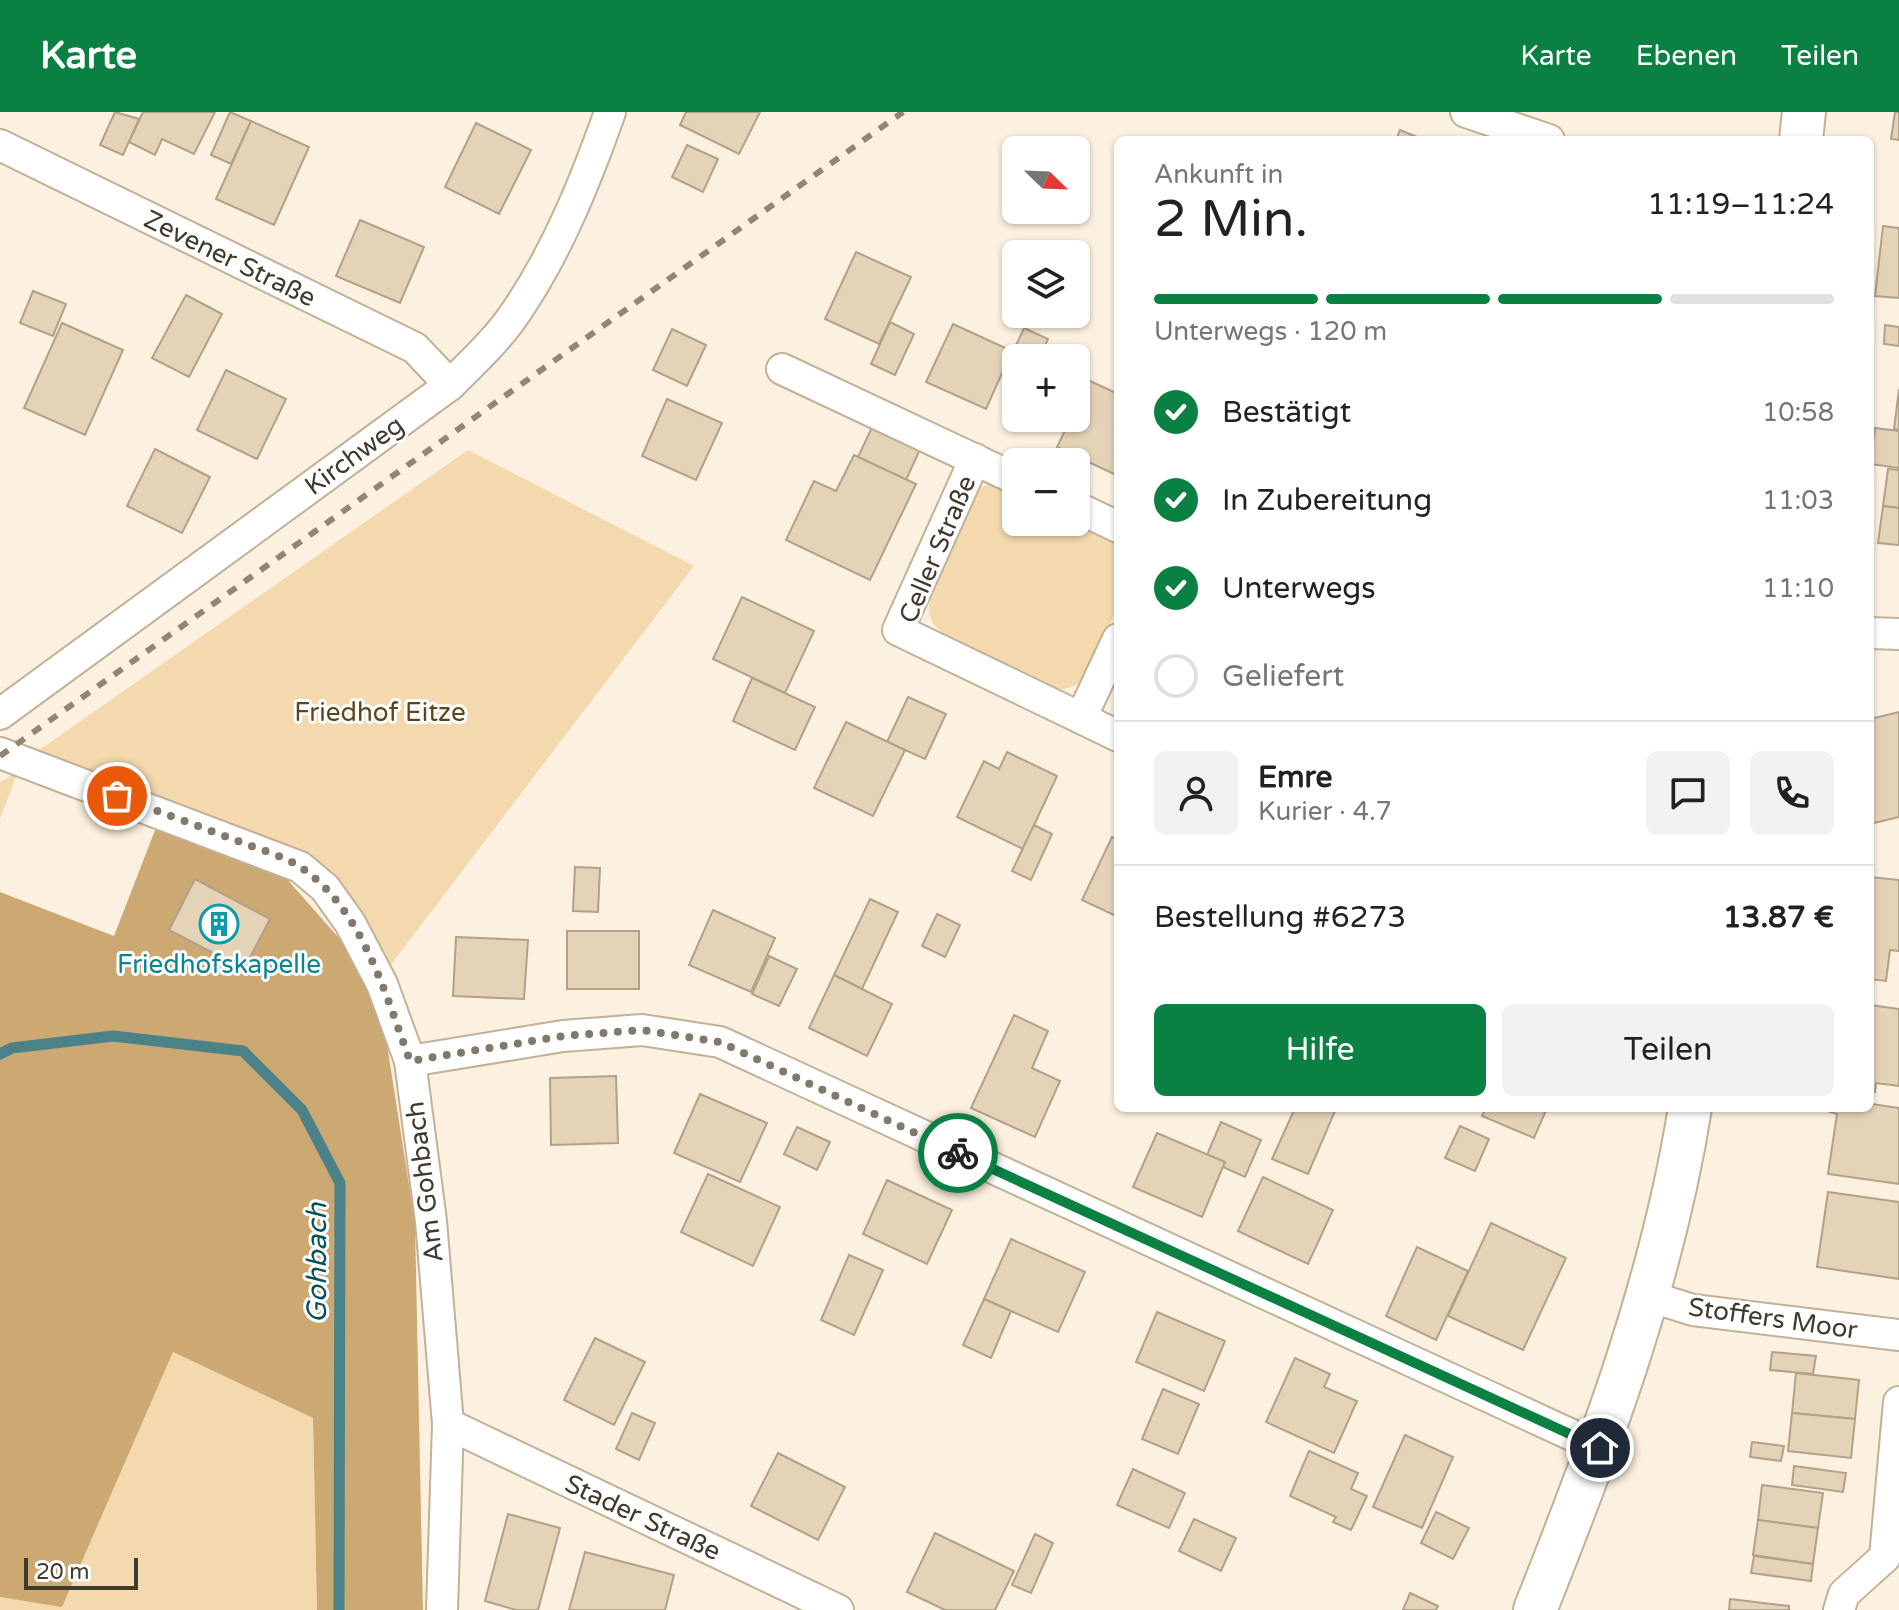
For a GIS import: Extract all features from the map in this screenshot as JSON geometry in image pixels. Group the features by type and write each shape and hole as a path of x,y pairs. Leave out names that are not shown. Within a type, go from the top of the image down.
{"street":[{"name":"Kirchweg","path":"0,714 450,385 516,313 556,242 610,112"},
{"path":"1466,112 1537,136"},
{"path":"1801,136 1804,112"},
{"name":"Zevener Straße","path":"0,145 415,348 450,385"},
{"name":"Celler Straße","path":"782,369 1002,472"},
{"name":"Celler Straße","path":"975,459 898,630 1114,734"},
{"path":"1090,514 1114,525"},
{"path":"1874,633 1899,634"},
{"path":"1081,718 1114,648"},
{"name":"Am Gohbach","path":"0,753 300,867 325,888 350,923 382,984 410,1061 431,1221 448,1424 442,1610"},
{"path":"410,1061 563,1036 642,1030 720,1042 1600,1448"},
{"path":"1535,1610 1600,1448 1648,1296 1689,1112"},
{"name":"Stoffers Moor","path":"1648,1296 1693,1310 1899,1335"},
{"path":"1839,1610 1844,1594 1892,1558 1899,1402"},
{"name":"Stader Straße","path":"448,1424 838,1610"}],"green space":[{"name":"Friedhof Eitze","path":"468,450 694,566 390,966 347,898 32,755"},
{"path":"994,483 1002,485 1002,536 1090,536 1090,527 1114,536 1114,614 1083,680 1073,686 1050,689 1014,678 994,666 982,652 941,631 931,619 930,593 934,576 955,523 971,496 980,488"},
{"path":"18,772 0,819 0,782"},
{"path":"173,1352 313,1418 317,1610 0,1610 0,1597 62,1606"}],"shaded area":[{"path":"157,825 286,878 377,981 415,1223 423,1610 317,1610 313,1418 173,1352 62,1607 0,1597 0,892 114,936"}],"building":[{"path":"115,112 139,119 123,155 100,145"},
{"path":"143,112 215,112 194,154 162,139 155,155 129,142"},
{"path":"230,112 251,121 231,164 211,155"},
{"path":"686,112 760,112 739,154 680,125"},
{"path":"1895,112 1899,112 1899,140 1891,139"},
{"path":"251,121 309,147 274,225 216,199"},
{"path":"476,123 531,150 499,214 445,187"},
{"path":"1400,130 1414,136 1398,136"},
{"path":"687,145 718,159 703,192 672,177"},
{"path":"360,220 424,247 400,303 336,276"},
{"path":"1883,226 1899,228 1899,298 1875,296"},
{"path":"856,252 911,277 879,344 825,319"},
{"path":"33,291 66,304 53,336 20,323"},
{"path":"186,295 222,314 189,377 152,358"},
{"path":"890,322 914,334 895,375 871,364"},
{"path":"62,323 123,350 85,435 24,408"},
{"path":"953,324 1002,346 1002,373 986,409 926,382"},
{"path":"1885,325 1899,327 1899,346 1884,344"},
{"path":"1024,328 1048,339 1046,344 1017,344"},
{"path":"672,329 706,345 687,386 653,370"},
{"path":"226,370 286,399 257,459 197,430"},
{"path":"1090,381 1114,392 1114,474 1090,463 1090,448 1057,447 1064,432 1090,432"},
{"path":"1899,389 1899,430 1894,429"},
{"path":"667,399 722,423 696,480 642,456"},
{"path":"874,423 922,445 906,480 858,457"},
{"path":"1875,428 1899,431 1899,468 1874,465"},
{"path":"155,449 210,477 182,533 127,506"},
{"path":"854,455 916,484 870,580 786,540 814,481 836,491"},
{"path":"1888,469 1899,470 1899,508 1883,506"},
{"path":"1883,506 1899,508 1899,545 1878,543"},
{"path":"742,597 814,631 785,693 713,659"},
{"path":"752,678 815,707 795,750 733,721"},
{"path":"908,697 946,714 925,759 887,742"},
{"path":"1899,712 1899,817 1874,823 1874,718"},
{"path":"846,722 905,750 873,816 814,788"},
{"path":"1007,752 1057,776 1023,849 957,817 984,761 999,769"},
{"path":"1034,825 1052,834 1031,880 1012,871"},
{"path":"1112,837 1114,915 1082,900"},
{"path":"575,867 600,868 598,912 573,911"},
{"path":"1874,877 1899,880 1899,951 1890,950 1886,981 1874,980"},
{"name":"Friedhofskapelle","path":"195,879 270,919 244,969 169,930"},
{"path":"870,899 898,912 862,989 834,975"},
{"path":"713,910 775,938 751,992 689,965"},
{"path":"937,914 960,925 945,957 922,946"},
{"path":"567,931 639,931 639,989 567,989"},
{"path":"456,937 528,940 524,999 453,996"},
{"path":"769,956 797,969 779,1006 752,994"},
{"path":"834,975 892,1004 867,1056 809,1028"},
{"path":"1874,1006 1899,1009 1899,1086 1876,1083 1875,1092"},
{"path":"1014,1015 1048,1031 1032,1068 1060,1081 1035,1137 971,1108"},
{"path":"616,1076 618,1143 551,1145 550,1078"},
{"path":"700,1094 767,1123 740,1182 674,1153"},
{"path":"1874,1104 1899,1108 1899,1184 1828,1174 1837,1114 1830,1112 1874,1112"},
{"path":"1293,1112 1335,1112 1308,1174 1272,1159"},
{"path":"1484,1112 1545,1112 1534,1138 1482,1116"},
{"path":"1221,1122 1261,1140 1245,1177 1223,1167 1225,1162 1207,1155"},
{"path":"1460,1126 1489,1139 1475,1171 1445,1158"},
{"path":"797,1127 830,1142 817,1170 784,1154"},
{"path":"1157,1133 1225,1162 1202,1217 1133,1187"},
{"path":"708,1174 780,1207 753,1266 681,1232"},
{"path":"1263,1177 1333,1210 1308,1264 1238,1231"},
{"path":"887,1180 952,1210 927,1264 863,1234"},
{"path":"1828,1192 1899,1202 1899,1279 1817,1267"},
{"path":"1491,1223 1566,1258 1523,1350 1448,1316"},
{"path":"1011,1239 1085,1272 1058,1332 984,1299"},
{"path":"1417,1247 1468,1271 1436,1340 1386,1316"},
{"path":"849,1255 883,1270 854,1335 821,1320"},
{"path":"984,1299 1011,1311 991,1358 963,1345"},
{"path":"1157,1312 1225,1341 1204,1391 1136,1362"},
{"path":"595,1338 645,1362 614,1425 564,1400"},
{"path":"1772,1352 1816,1356 1813,1374 1770,1370"},
{"path":"1295,1358 1330,1374 1324,1387 1357,1401 1334,1453 1266,1422"},
{"path":"1796,1373 1859,1380 1855,1419 1792,1413"},
{"path":"1163,1389 1199,1404 1178,1454 1142,1439"},
{"path":"632,1413 655,1423 639,1460 616,1449"},
{"path":"1792,1413 1855,1419 1851,1458 1788,1451"},
{"path":"1405,1435 1453,1457 1422,1528 1373,1507"},
{"path":"1752,1442 1784,1446 1781,1461 1750,1457"},
{"path":"1309,1451 1358,1473 1351,1489 1367,1496 1351,1530 1333,1522 1336,1517 1290,1496"},
{"path":"778,1453 845,1487 818,1540 751,1506"},
{"path":"1794,1466 1846,1473 1843,1492 1792,1485"},
{"path":"1133,1469 1185,1493 1169,1528 1117,1505"},
{"path":"1762,1485 1823,1493 1818,1528 1758,1520"},
{"path":"1436,1512 1469,1528 1453,1559 1421,1543"},
{"path":"508,1514 560,1528 538,1610 516,1610 485,1601"},
{"path":"1194,1519 1236,1538 1221,1571 1179,1551"},
{"path":"1758,1520 1818,1528 1813,1564 1753,1555"},
{"path":"935,1533 1014,1571 995,1610 945,1610 907,1592"},
{"path":"1035,1534 1053,1543 1031,1593 1012,1585"},
{"path":"585,1552 674,1575 665,1610 569,1610"},
{"path":"1754,1556 1813,1564 1811,1581 1751,1573"},
{"path":"1410,1593 1438,1606 1436,1610 1403,1610"},
{"path":"1730,1599 1789,1606 1789,1610 1729,1610"}],"waterway":[{"name":"Gohbach","path":"0,1054 12,1048 113,1036 243,1051 302,1110 340,1183 339,1610"}],"railway":[{"path":"0,756 903,112"}],"way so far":[{"path":"117,796 273,854 300,867 325,888 350,923 382,984 410,1061 563,1036 642,1030 720,1042 958,1153"}],"place":[{"name":"Friedhofskapelle","path":"219,924"}],"route":[{"path":"958,1153 1600,1448"}]}
